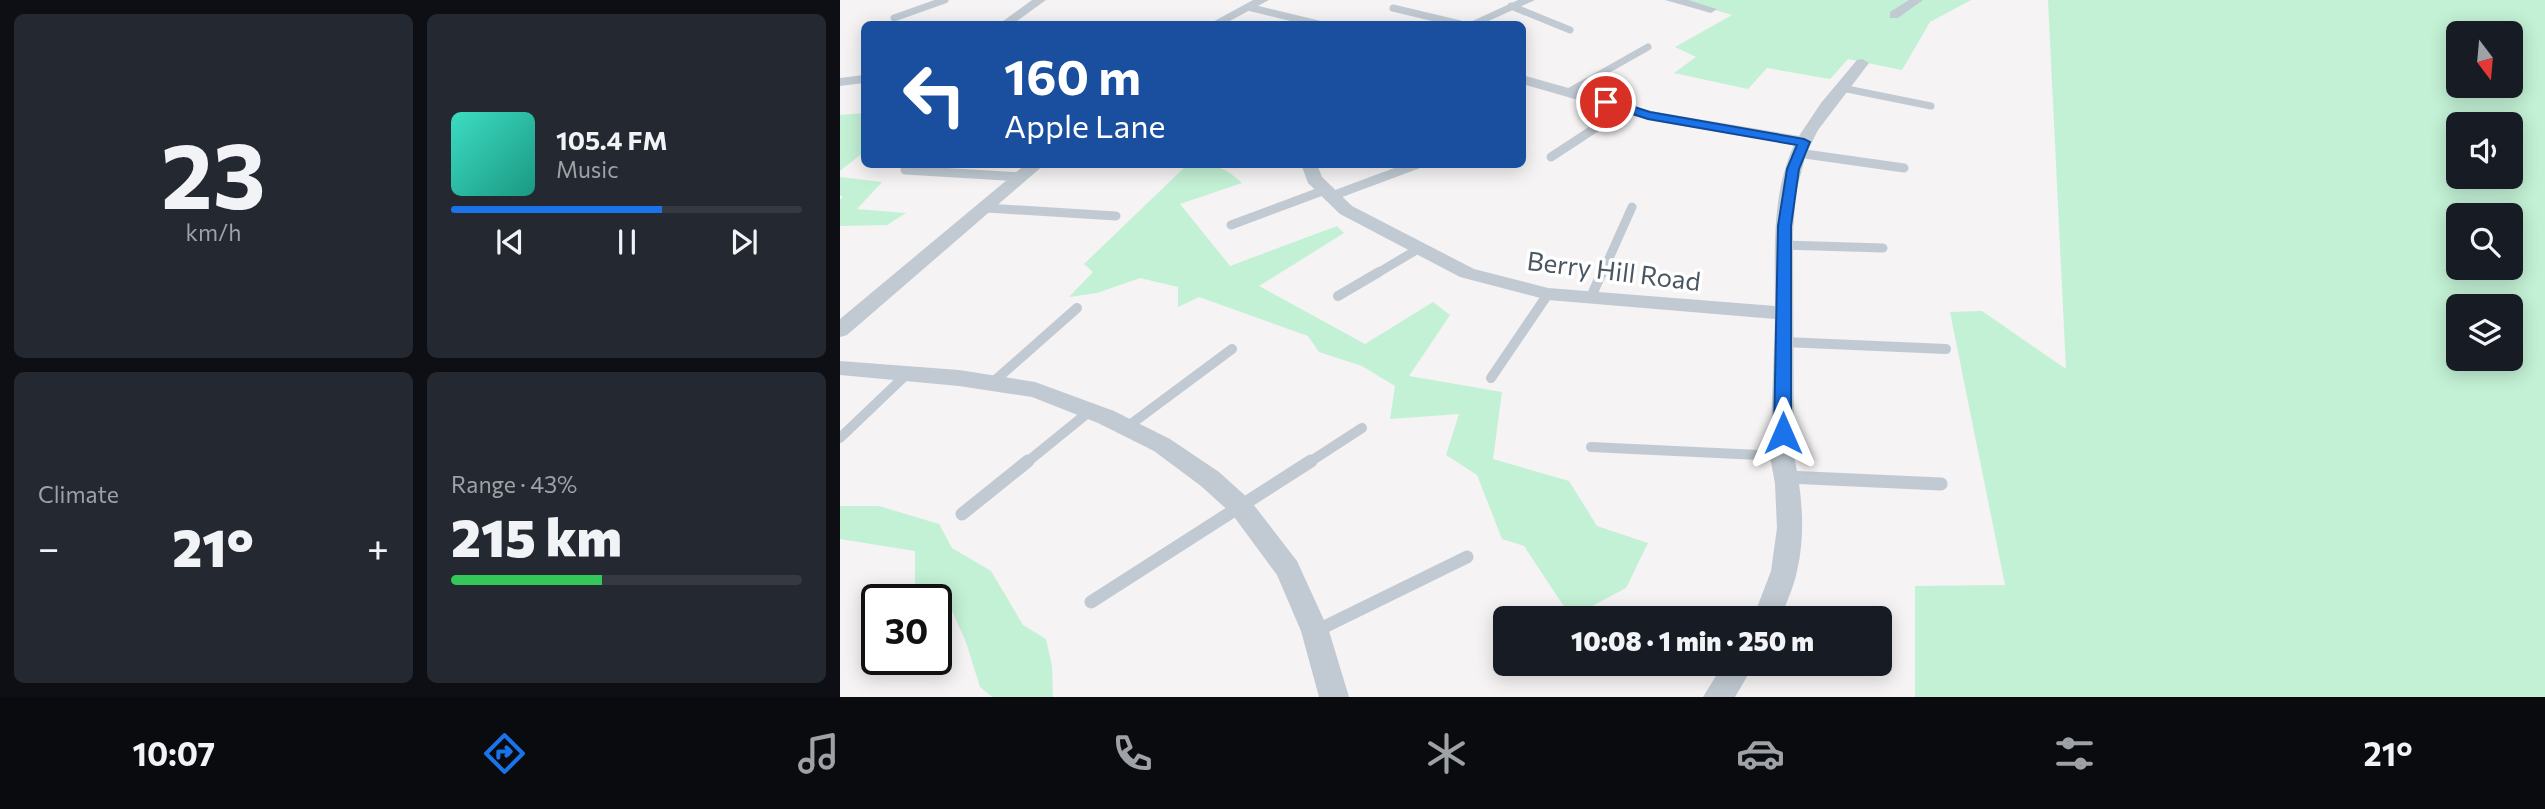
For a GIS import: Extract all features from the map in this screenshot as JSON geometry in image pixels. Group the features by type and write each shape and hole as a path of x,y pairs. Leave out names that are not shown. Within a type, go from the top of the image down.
{"street":[{"path":"1008,21 1040,0"},
{"path":"1221,21 1263,0"},
{"path":"1478,21 1530,0"},
{"path":"1671,0 1711,9"},
{"path":"1894,15 1917,0"},
{"path":"1771,606 1784,571 1789,516 1787,477 1782,456 1785,313 1783,245 1786,207 1801,148 1862,63"},
{"path":"840,82 861,79"},
{"path":"1526,80 1648,116 1801,148"},
{"path":"840,330 1032,168"},
{"name":"Berry Hill Road","path":"1310,168 1314,180 1346,210 1467,274 1548,294 1785,313"},
{"path":"840,368 908,373 1035,390 1127,427 1162,445 1210,479 1241,507 1288,569 1315,631 1334,697"},
{"path":"1718,697 1732,676"}],"lane":[{"path":"894,18 945,0"},
{"path":"1511,6 1570,30"},
{"path":"1248,7 1306,21"},
{"path":"1393,8 1447,21"},
{"path":"1570,91 1648,47"},
{"path":"1842,88 1931,106"},
{"path":"1551,158 1625,108"},
{"path":"1801,148 1904,168"},
{"path":"1231,225 1406,168"},
{"path":"905,170 1022,177"},
{"path":"1591,297 1632,207"},
{"path":"986,208 1116,216"},
{"path":"1783,245 1883,248"},
{"path":"1338,296 1418,249"},
{"path":"1491,378 1548,294"},
{"path":"992,383 1077,308"},
{"path":"1784,342 1947,349"},
{"path":"1127,427 1232,349"},
{"path":"840,438 908,373"},
{"path":"962,514 1090,411"},
{"path":"1091,602 1362,428"},
{"path":"1591,447 1782,456"},
{"path":"1787,477 1941,484"},
{"path":"1315,631 1468,557"}],"green space":[{"path":"1681,0 1971,0 1930,22 1902,70 1848,59 1830,79 1767,68 1748,89 1674,73 1696,57 1675,47 1732,15"},
{"path":"2048,0 2545,0 2545,697 1915,697 1915,586 2005,585 1950,312 1982,311 2066,369"},
{"path":"861,113 861,154 840,171 840,115"},
{"path":"1184,168 1219,168 1242,183 1180,204 1230,266 1337,226 1344,233 1259,286 1365,344 1433,302 1450,315 1409,376 1502,392 1493,459 1569,481 1597,526 1648,543 1626,588 1592,606 1564,606 1524,546 1502,539 1477,475 1446,455 1459,414 1390,419 1395,386 1362,366 1319,352 1308,336 1199,297 1178,307 1178,287 1140,278 1097,293 1069,297 1093,272 1084,264"},
{"path":"840,177 882,182 857,209 906,213 887,225 840,226 840,200 843,196 840,196"},
{"path":"840,506 879,506 939,524 952,548 991,571 1023,625 1046,639 1052,666 1053,697 992,697 980,687 966,642 952,611 952,584 915,584 915,551 840,539"}],"route":[{"path":"1606,102 1648,116 1804,142 1793,169 1784,226 1783,433"}]}
